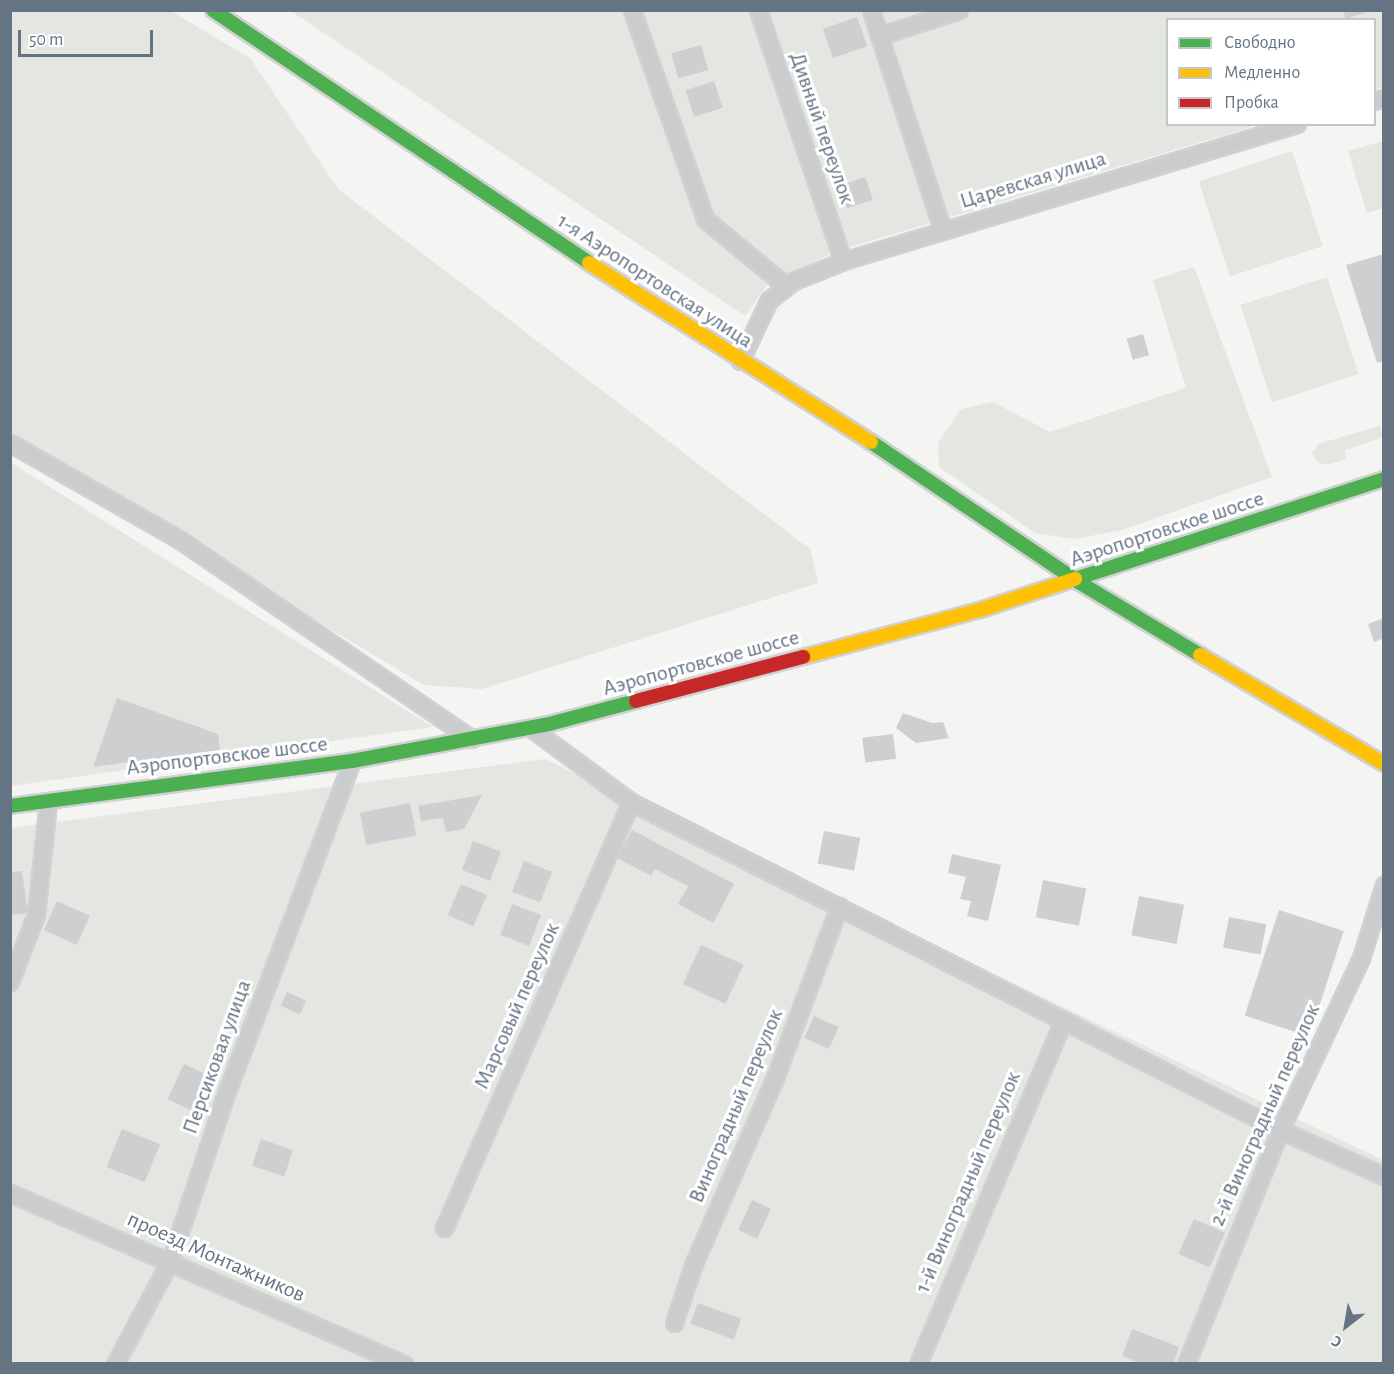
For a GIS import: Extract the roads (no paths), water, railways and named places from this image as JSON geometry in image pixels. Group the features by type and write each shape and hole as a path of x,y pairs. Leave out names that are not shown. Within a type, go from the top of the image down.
{"main road":[{"name":"1-я Аэропортовская улица","path":"214,11 493,201 740,362 905,463 1077,581 1383,764"},
{"name":"Аэропортовское шоссе","path":"10,806 352,761 531,728 756,672 1077,581 1383,479"}],"street":[{"path":"632,10 705,219 786,286"},
{"name":"Дивный переулок","path":"758,10 843,261"},
{"path":"871,10 943,231"},
{"path":"879,36 959,10"},
{"name":"Царевская улица","path":"740,362 769,300 786,286 843,261 1290,126"},
{"path":"10,443 180,540 472,738"},
{"path":"531,728 631,802 1280,1130 1383,1176"},
{"name":"Персиковая улица","path":"115,1364 170,1261 226,1094 352,761"},
{"path":"10,982 36,914 48,801"},
{"name":"Марсовый переулок","path":"444,1228 631,802"},
{"name":"2-й Виноградный переулок","path":"1186,1364 1280,1130 1361,958 1383,885"},
{"name":"Виноградный переулок","path":"674,1323 694,1263 774,1080 839,906"},
{"name":"1-й Виноградный переулок","path":"918,1364 1063,1020"},
{"name":"проезд Монтажников","path":"10,1193 404,1364"}]}
